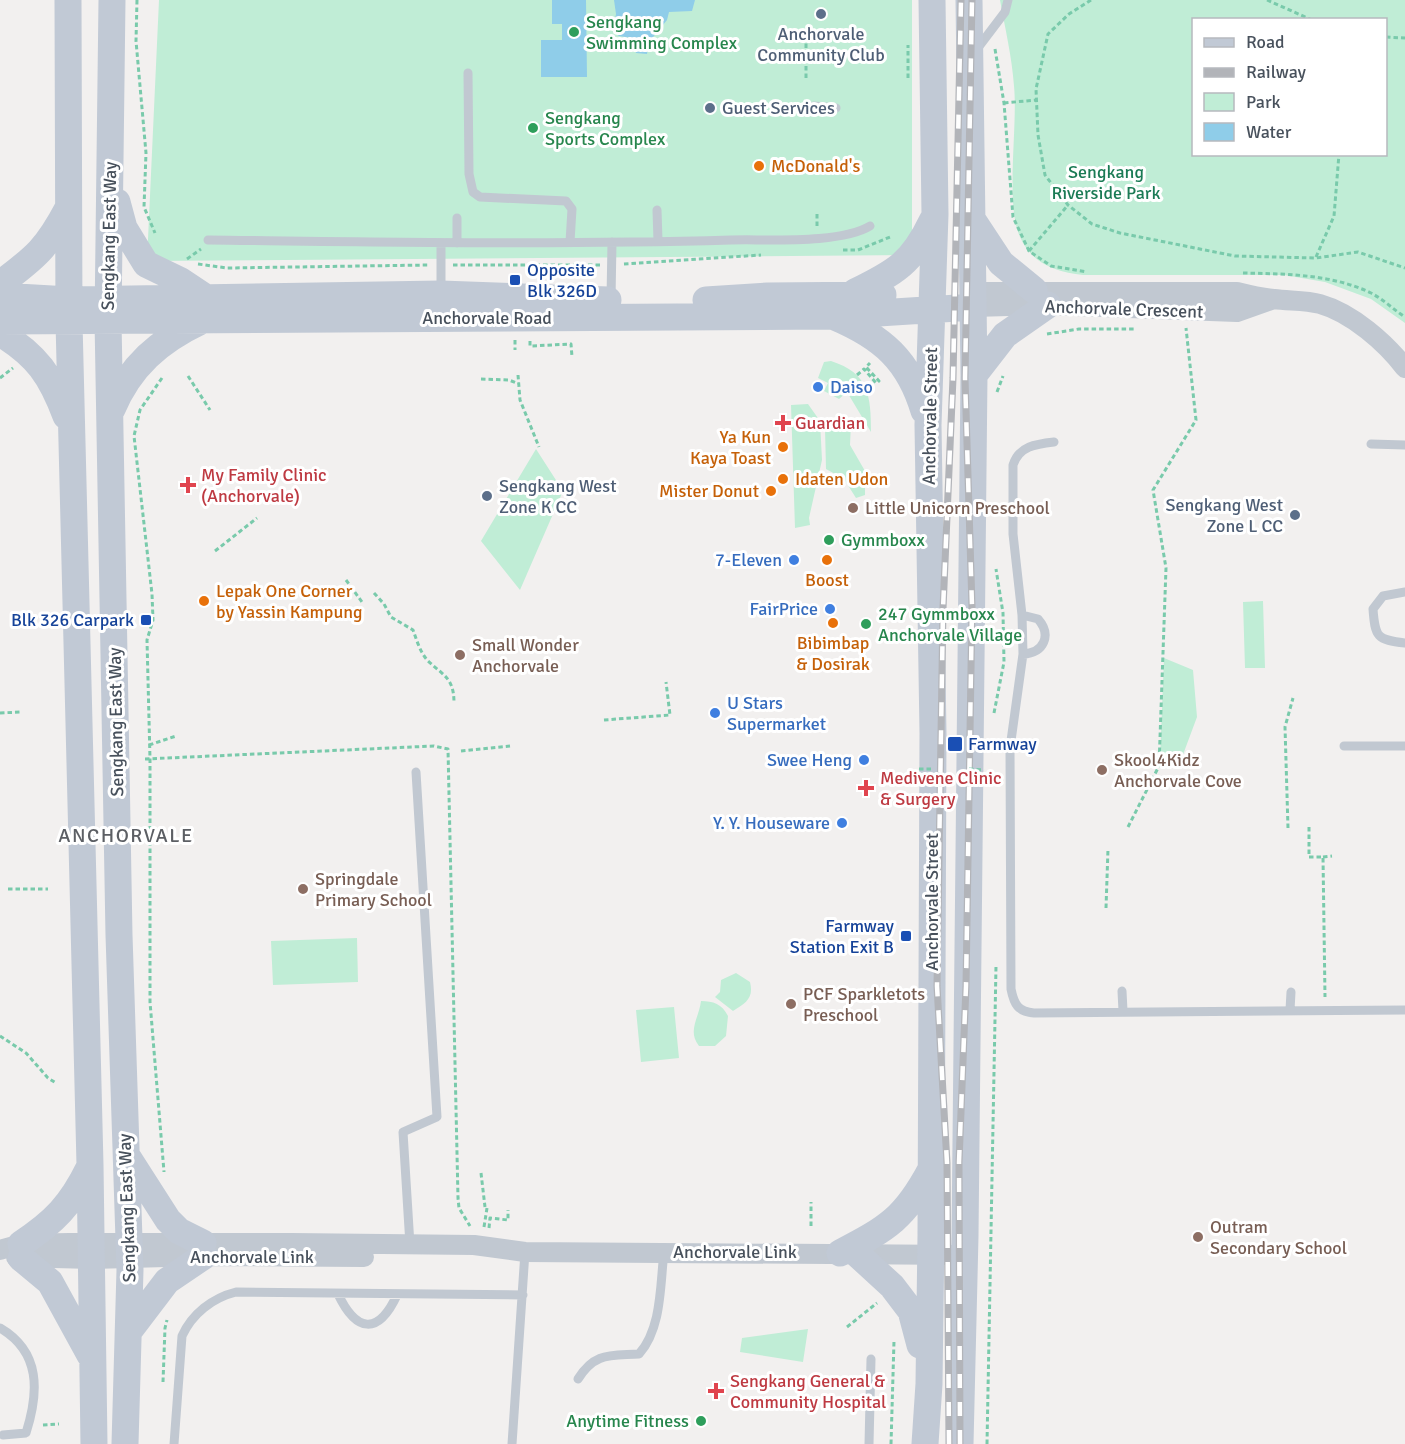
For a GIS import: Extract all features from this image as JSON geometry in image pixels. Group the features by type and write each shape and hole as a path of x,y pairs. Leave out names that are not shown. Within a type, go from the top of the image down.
{"street":[{"name":"Sengkang East Way","path":"68,0 69,311 92,1251 94,1444"},
{"name":"Sengkang East Way","path":"112,0 108,309 119,935 129,1251 125,1444"},
{"name":"Anchorvale Street","path":"960,1444 965,1255 974,375 969,0"},
{"name":"Anchorvale Street","path":"925,1444 929,1384 932,1168 933,734 928,425 935,214 928,1"},
{"path":"110,176 124,228 146,264 181,281 205,308 150,353 123,384 111,411"},
{"path":"0,284 39,255 54,235 69,207"},
{"path":"849,296 885,277 911,258 935,214"},
{"path":"972,218 1001,263 1041,298 1005,334 974,375"},
{"name":"Anchorvale Crescent","path":"973,299 1237,292 1273,299 1320,303 1345,315 1395,354 1405,368"},
{"name":"Anchorvale Road","path":"205,308 441,294 689,301 768,296 849,296 932,301"},
{"name":"Anchorvale Road","path":"0,296 69,311"},
{"name":"Anchorvale Crescent","path":"1041,298 1185,312 1237,312 1273,299"},
{"name":"Anchorvale Road","path":"0,321 69,311 205,308 831,316 932,301 973,299"},
{"path":"831,316 874,335 888,348 909,372 928,425"},
{"path":"0,333 32,354 57,391 72,431"},
{"path":"126,1155 168,1220 204,1249 167,1281 129,1331"},
{"path":"90,1165 81,1184 57,1219 21,1251 50,1282 94,1362"},
{"path":"929,1384 911,1311 892,1286 848,1253 909,1208 932,1168"},
{"name":"Anchorvale Link","path":"21,1251 474,1245 504,1251 525,1252 965,1255"},
{"name":"Anchorvale Link","path":"204,1249 474,1258 504,1251"}],"lane":[{"path":"971,58 1005,12 1008,0"},
{"path":"468,73 470,174 473,192 480,197 566,201 572,209 570,242"},
{"path":"813,106 836,108"},
{"path":"657,210 658,241"},
{"path":"457,218 457,243"},
{"path":"208,240 441,243 612,242 839,237 870,226"},
{"path":"611,300 612,242"},
{"path":"441,243 441,294"},
{"path":"1054,442 1022,449 1017,454 1013,465 1013,534 1022,615 1023,654 1010,748 1013,996 1017,1007 1023,1013 1405,1010"},
{"path":"1371,444 1405,445"},
{"path":"1405,592 1383,596 1372,609 1374,630 1377,634 1386,641 1405,643"},
{"path":"1022,615 1038,619 1046,633 1040,649 1023,654"},
{"path":"1344,746 1405,746"},
{"path":"410,1245 404,1132 437,1117 416,772"},
{"path":"1122,991 1123,1011"},
{"path":"1290,1010 1291,992"},
{"path":"512,1444 525,1252"},
{"path":"578,1379 587,1364 602,1356 639,1354 646,1346 653,1332 664,1252"},
{"path":"174,1444 182,1336 187,1325 204,1307 222,1295 236,1292 523,1295"},
{"path":"338,1294 346,1310 356,1321 371,1324 379,1322 388,1313 397,1295"},
{"path":"0,1328 10,1334 27,1354 35,1371 33,1402 26,1433 3,1435"},
{"path":"869,1444 871,1359"}],"path":[{"path":"137,0 136,41 146,153 144,207 157,239"},
{"path":"1091,0 1069,14 1048,34 1036,89 1038,135 1046,175 1068,205 1092,224 1120,233 1235,256 1316,258 1358,252 1405,268"},
{"path":"1267,0 1307,18"},
{"path":"806,28 806,78"},
{"path":"1387,37 1405,38"},
{"path":"993,38 1004,103 1013,217 1029,251 1068,205"},
{"path":"1004,103 1036,100"},
{"path":"1316,258 1334,216 1339,156"},
{"path":"838,251 858,250 891,237"},
{"path":"180,257 197,264 227,268 612,265 764,255"},
{"path":"1128,827 1159,766 1166,568 1153,490 1196,420 1185,312"},
{"path":"1038,335 1079,329 1146,328"},
{"path":"515,340 516,350"},
{"path":"530,340 530,346 570,344 572,357"},
{"path":"857,375 874,360"},
{"path":"0,378 15,367"},
{"path":"865,368 879,381 876,383 865,368"},
{"path":"995,401 1005,372"},
{"path":"518,375 520,400 527,423 539,447"},
{"path":"188,376 210,410"},
{"path":"162,378 140,410 134,436 152,594 153,620 147,640 150,1002 166,1180"},
{"path":"481,379 509,380 519,384"},
{"path":"215,551 257,518"},
{"path":"994,715 1004,662 1005,623 995,560"},
{"path":"346,580 362,602"},
{"path":"374,593 384,604 391,617 413,630 419,648 428,660 448,678 454,692 453,704"},
{"path":"145,595 152,594"},
{"path":"604,720 670,715 666,682"},
{"path":"1288,828 1285,727 1293,698"},
{"path":"0,713 20,712"},
{"path":"149,745 176,736"},
{"path":"148,759 434,746 448,749 458,1198 463,1217 474,1232"},
{"path":"461,751 510,746"},
{"path":"919,769 934,769"},
{"path":"969,769 984,770"},
{"path":"1309,827 1310,857 1332,856"},
{"path":"1106,908 1108,849"},
{"path":"1323,857 1325,1009"},
{"path":"8,889 48,889"},
{"path":"987,1444 996,962"},
{"path":"0,1036 26,1053 48,1078 56,1083"},
{"path":"481,1173 486,1208 484,1228"},
{"path":"811,1202 811,1226"},
{"path":"489,1232 490,1218 508,1220 508,1210"},
{"path":"847,1327 880,1301 884,1310"},
{"path":"891,1444 894,1338"},
{"path":"51,1424 59,1424"}],"green space":[{"name":"Sengkang Sports Complex","path":"159,0 912,0 912,255 147,261"},
{"name":"Sengkang Riverside Park","path":"1000,0 1405,0 1405,323 1371,299 1325,282 1284,275 1083,275 1054,269 1038,260 1031,254 1020,237 1013,205 1015,103 1010,53"},
{"path":"831,361 844,366 860,379 868,397 871,432 847,392 839,399 824,391 828,383 818,378 824,362"},
{"path":"808,404 820,421 822,460 809,518 810,525 795,528 791,405"},
{"path":"832,420 851,423 850,445 865,471 865,495 856,498 844,479 826,469 825,428 826,423"},
{"path":"536,449 563,491 520,590 481,541"},
{"path":"1263,601 1265,668 1245,668 1243,602"},
{"path":"1164,658 1193,670 1197,717 1181,760 1160,760"},
{"path":"357,938 358,982 273,985 271,941"},
{"path":"736,973 750,982 751,992 745,1003 733,1011 715,997 720,992 721,980"},
{"path":"701,1001 717,1004 728,1016 726,1036 715,1046 699,1046 694,1035"},
{"path":"674,1007 679,1058 641,1062 636,1010"},
{"path":"808,1329 803,1362 740,1352 742,1338"}],"water":[{"name":"Sengkang Swimming Complex","path":"552,0 586,0 587,77 541,77 541,40 562,40 562,24 552,24"},
{"path":"614,0 695,0 692,11 669,12 667,20 649,42 647,54 636,53 632,38 619,36 613,31 616,14"}],"railway":[{"path":"949,1444 947,1163 937,986 943,609 953,378 961,0"},
{"path":"960,1444 959,1162 966,986 972,606 965,378 972,0"}],"place":[{"name":"Anchorvale Community Club","path":"821,14"},
{"name":"Sengkang Swimming Complex","path":"574,32"},
{"name":"Guest Services","path":"710,108"},
{"name":"Sengkang Sports Complex","path":"533,128"},
{"name":"McDonald's","path":"759,166"},
{"name":"Opposite Blk 326D","path":"515,280"},
{"name":"Daiso","path":"818,387"},
{"name":"Guardian","path":"783,423"},
{"name":"Ya Kun Kaya Toast","path":"783,447"},
{"name":"Idaten Udon","path":"783,479"},
{"name":"My Family Clinic (Anchorvale)","path":"188,485"},
{"name":"Mister Donut","path":"771,491"},
{"name":"Sengkang West Zone K CC","path":"487,496"},
{"name":"Little Unicorn Preschool","path":"853,508"},
{"name":"Sengkang West Zone L CC","path":"1295,515"},
{"name":"Gymmboxx","path":"829,540"},
{"name":"7-Eleven","path":"794,560"},
{"name":"Boost","path":"827,560"},
{"name":"Lepak One Corner by Yassin Kampung","path":"204,601"},
{"name":"FairPrice","path":"830,609"},
{"name":"Blk 326 Carpark","path":"146,620"},
{"name":"Bibimbap & Dosirak","path":"833,623"},
{"name":"247 Gymmboxx Anchorvale Village","path":"866,624"},
{"name":"Small Wonder Anchorvale","path":"460,655"},
{"name":"U Stars Supermarket","path":"715,713"},
{"name":"Farmway","path":"955,744"},
{"name":"Swee Heng","path":"864,760"},
{"name":"Skool4Kidz Anchorvale Cove","path":"1102,770"},
{"name":"Medivene Clinic & Surgery","path":"866,788"},
{"name":"Y. Y. Houseware","path":"842,823"},
{"name":"Springdale Primary School","path":"303,889"},
{"name":"Farmway Station Exit B","path":"906,936"},
{"name":"PCF Sparkletots Preschool","path":"791,1004"},
{"name":"Outram Secondary School","path":"1198,1237"},
{"name":"Sengkang General & Community Hospital","path":"716,1391"},
{"name":"Anytime Fitness","path":"701,1421"}],"district":[{"name":"ANCHORVALE","path":"126,835"}]}
